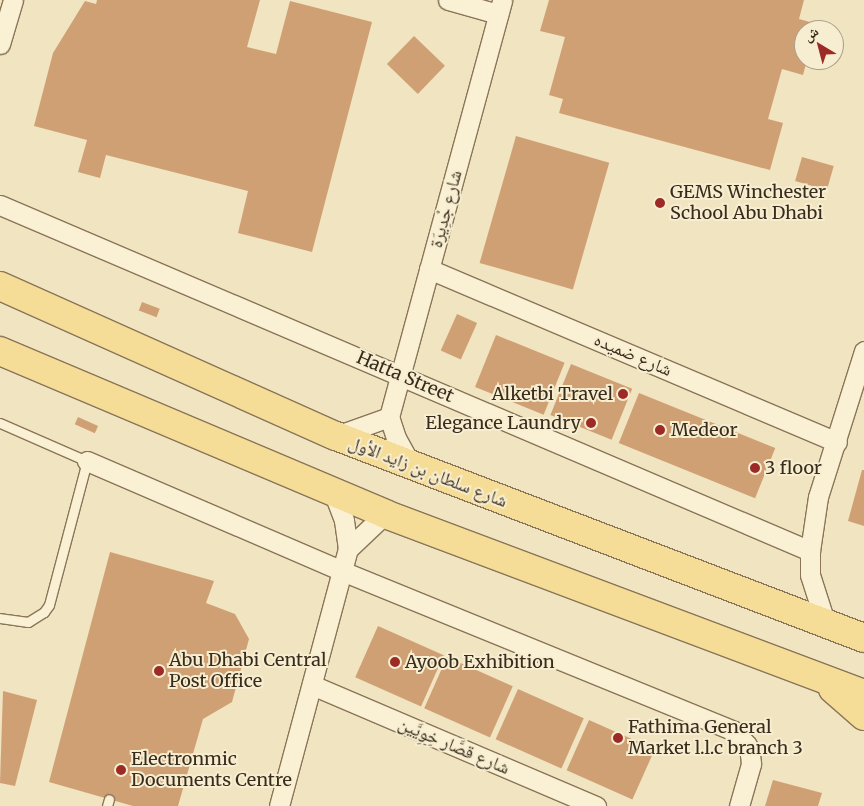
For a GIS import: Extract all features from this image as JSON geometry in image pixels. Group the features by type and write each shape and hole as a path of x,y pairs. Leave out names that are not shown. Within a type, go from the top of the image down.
{"main road":[{"name":"شارع سلطان بن زايد الأول","path":"0,286 336,436 826,625 860,635"},
{"path":"0,351 385,514 824,681 864,694"},
{"path":"824,681 864,716"}],"street":[{"path":"0,44 13,0"},
{"path":"448,0 500,7"},
{"name":"شارع جْدِيرَة","path":"389,417 399,374 500,7"},
{"name":"Hatta Street","path":"0,205 810,551"},
{"name":"شارع ضميده","path":"429,269 837,442"},
{"path":"826,625 810,575 810,551 818,497 837,442 864,351"},
{"path":"336,436 389,417 396,438 411,465"},
{"path":"86,460 342,571 725,727 742,737 750,754 751,764 738,806"},
{"path":"279,806 348,549 344,520 333,491"},
{"path":"348,549 385,514"},
{"name":"شارع قصَّار خِوِيَّين","path":"312,685 596,806"}],"lane":[{"path":"0,423 86,460 49,604 37,618 28,622 0,618"}],"building":[{"path":"97,0 260,0 247,47 276,54 290,1 372,22 312,252 238,233 248,191 106,155 100,178 78,172 87,140 34,126 53,53 85,1 96,4"},
{"path":"549,0 804,0 799,19 803,20 794,20 794,70 804,70 803,75 782,69 768,119 783,123 770,170 559,113 563,99 549,95 565,37 540,31"},
{"path":"414,36 445,66 418,94 387,64"},
{"path":"516,136 609,163 573,290 480,263"},
{"path":"802,157 834,166 827,190 795,181"},
{"path":"142,302 160,309 157,317 139,310"},
{"path":"457,314 477,323 461,359 441,351"},
{"path":"496,335 565,363 544,415 475,387"},
{"path":"571,364 632,389 612,440 550,415"},
{"name":"Medeor","path":"639,393 775,448 755,498 619,443"},
{"path":"78,417 98,426 95,433 75,424"},
{"path":"862,470 864,470 864,526 848,521"},
{"name":"Abu Dhabi Central Post Office","path":"110,552 214,581 206,603 235,614 249,639 232,702 203,719 178,806 133,806 49,782"},
{"path":"378,626 444,655 421,706 355,677"},
{"path":"447,657 513,686 490,737 424,708"},
{"path":"518,689 584,718 561,769 496,739"},
{"path":"3,691 37,700 15,786 0,783"},
{"path":"589,720 655,749 632,800 567,770"},
{"path":"773,780 822,793 818,806 765,806"}],"place":[{"name":"GEMS Winchester School Abu Dhabi","path":"660,203"},
{"name":"Alketbi Travel","path":"623,394"},
{"name":"Elegance Laundry","path":"591,423"},
{"name":"Medeor","path":"660,430"},
{"name":"3 floor","path":"755,468"},
{"name":"Ayoob Exhibition","path":"395,662"},
{"name":"Abu Dhabi Central Post Office","path":"159,671"},
{"name":"Fathima General Market l.l.c branch 3","path":"618,738"},
{"name":"Electronmic Documents Centre","path":"121,770"}]}
